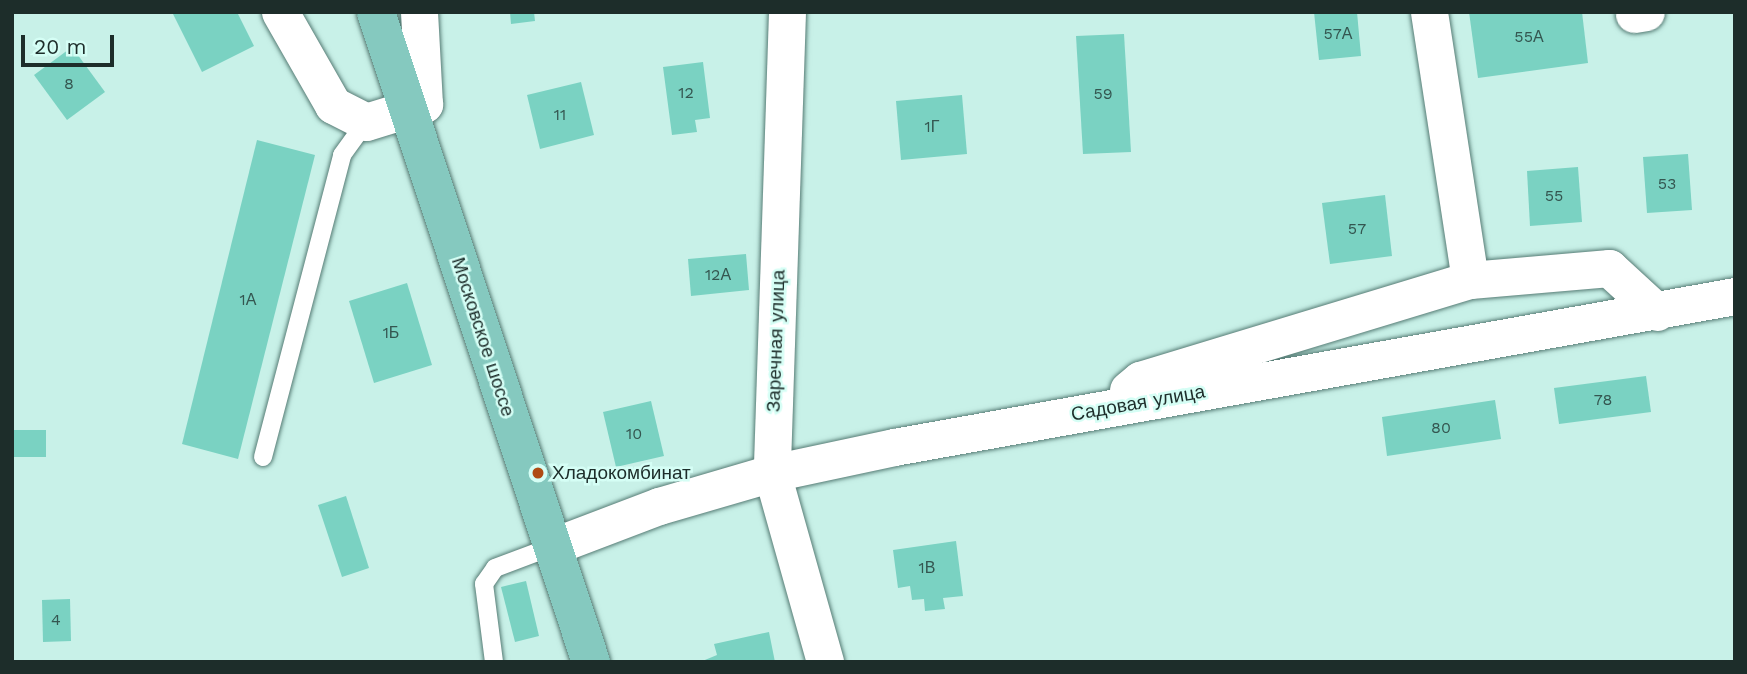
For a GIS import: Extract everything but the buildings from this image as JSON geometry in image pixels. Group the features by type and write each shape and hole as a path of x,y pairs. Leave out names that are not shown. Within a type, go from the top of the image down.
{"main road":[{"name":"Московское шоссе","path":"376,12 591,662"}],"street":[{"path":"280,12 333,105 366,121 424,103 419,12"},
{"name":"Заречная улица","path":"787,12 772,474 825,662"},
{"path":"1429,12 1471,280"},
{"path":"1106,408 1140,380 1471,280 1609,268 1657,312"},
{"name":"Садовая улица","path":"551,547 659,506 772,474 1106,408 1735,296"}],"lane":[{"path":"263,457 342,155 366,121"},
{"path":"494,662 484,583 495,568 551,547"}],"place":[{"name":"Хладокомбинат","path":"538,473"}]}
